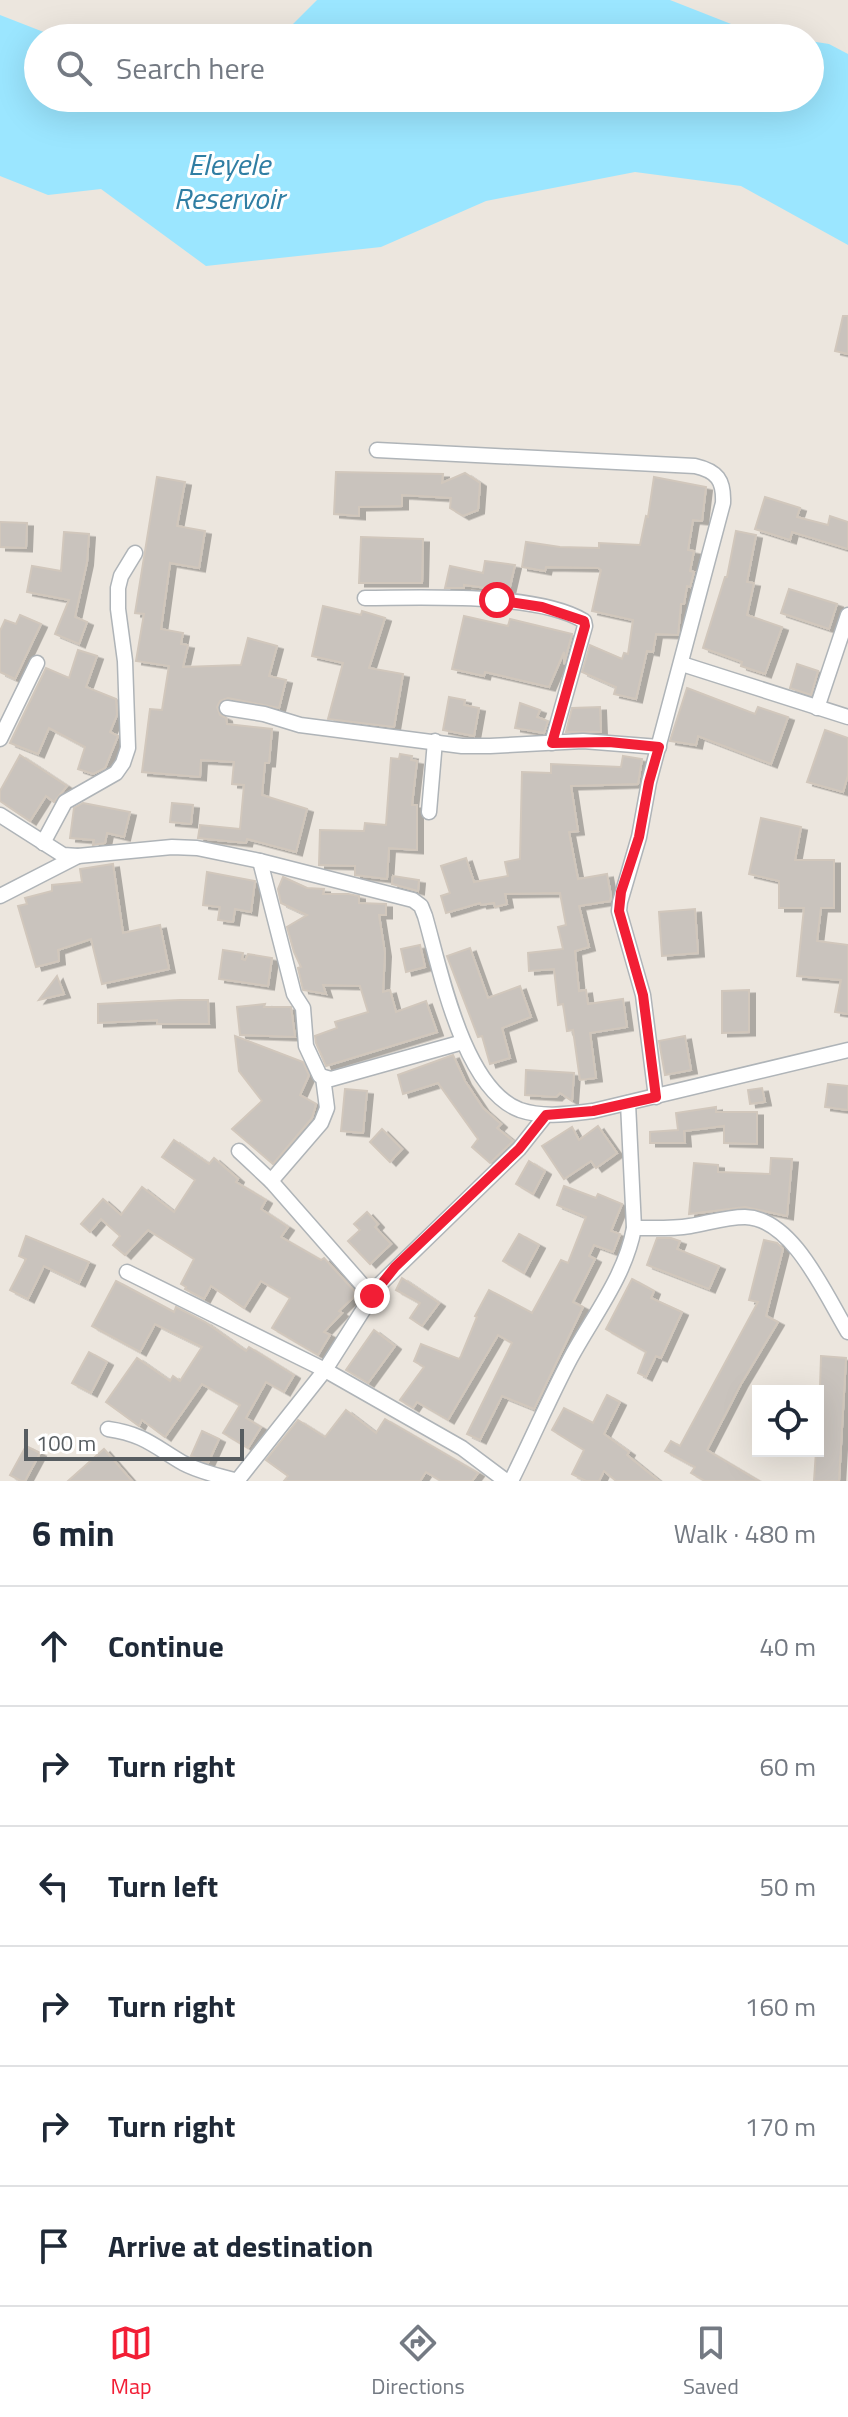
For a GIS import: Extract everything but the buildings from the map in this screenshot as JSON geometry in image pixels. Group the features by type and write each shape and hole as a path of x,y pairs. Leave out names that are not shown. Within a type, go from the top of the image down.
{"street":[{"path":"377,450 695,466 710,469 719,476 724,488 723,503 649,782 639,837 621,892 619,911 643,995 656,1097"},
{"path":"43,843 65,802 116,773 128,748 125,661 118,588 121,576 135,553"},
{"path":"365,598 497,600 542,607 584,621 552,743"},
{"path":"817,708 848,615"},
{"path":"0,739 37,663"},
{"path":"682,664 848,717"},
{"path":"227,708 264,714 300,725 490,746 609,742 659,747"},
{"path":"429,812 435,741"},
{"path":"0,815 63,855 197,848 413,900 421,906 463,1042 482,1077 497,1096 516,1108 546,1115 593,1111 846,1048"},
{"path":"0,896 78,856"},
{"path":"260,861 294,994 303,1008 306,1046 323,1077 327,1108 321,1123 271,1181"},
{"path":"323,1077 331,1079 463,1042"},
{"path":"127,1272 325,1370 462,1448 508,1481 569,1361 616,1280 631,1246 634,1228 628,1103"},
{"path":"108,1429 145,1438 196,1469 238,1481 325,1370 372,1296 395,1267 519,1149 546,1115"},
{"path":"239,1151 271,1181 372,1296"},
{"path":"634,1228 686,1227 746,1217 761,1220 780,1230 801,1254 848,1332"}],"water":[{"path":"317,0 670,0 731,24 293,24"},
{"name":"Eleyele Reservoir","path":"0,15 24,24 24,112 824,112 824,43 848,54 848,245 741,186 635,172 486,201 381,247 206,266 101,189 48,195 0,176"}],"route":[{"path":"372,1296 395,1267 519,1149 546,1115 593,1111 656,1097 643,995 619,911 621,892 636,850 659,747 583,741 552,743 584,621 542,607 497,600"}]}
